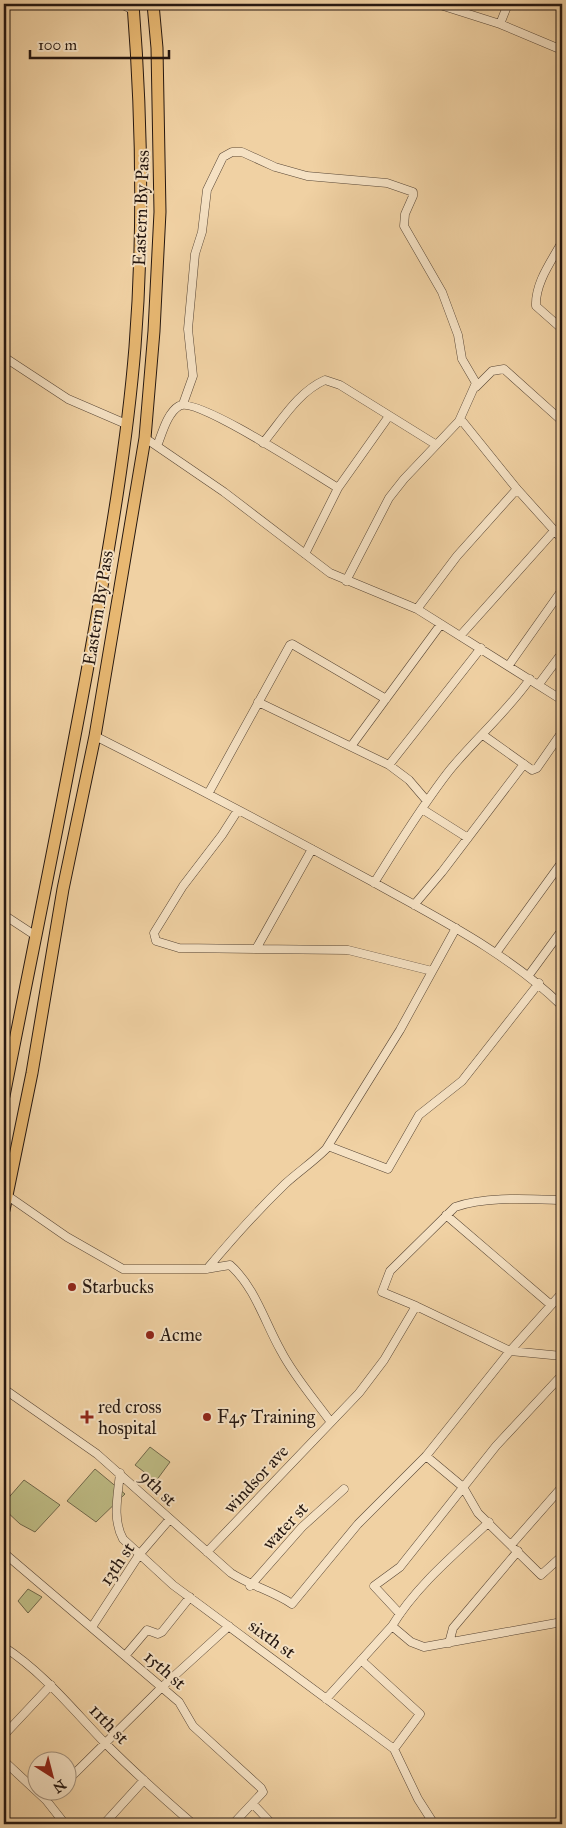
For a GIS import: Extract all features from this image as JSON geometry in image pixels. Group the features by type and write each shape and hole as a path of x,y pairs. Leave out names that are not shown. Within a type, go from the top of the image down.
{"main road":[{"name":"Eastern By Pass","path":"4,1210 5,1194 32,1073 63,890 95,736 145,438 154,331 160,212 158,68 153,4"},
{"name":"Eastern By Pass","path":"4,1096 90,657 119,494 135,349 142,212 142,143 133,7"}],"street":[{"path":"121,4 133,7"},
{"path":"442,4 561,46"},
{"path":"500,24 508,4"},
{"path":"157,446 173,412 183,404 193,376 188,316 195,254 202,232 203,207 207,190 218,165 223,157 232,152 242,152 275,166 307,176 386,183 413,192 413,196 404,214 404,226 442,292 458,335 462,359 476,383 476,387"},
{"path":"562,242 535,295 536,306 562,329"},
{"path":"4,357 68,399 126,424"},
{"path":"346,581 389,498 435,444 459,421 476,387 492,371 504,369 562,421"},
{"path":"264,443 300,398 312,386 326,380 340,385 435,444"},
{"path":"183,404 202,409 264,443 338,488"},
{"path":"305,554 338,488 389,416"},
{"path":"459,421 463,422 517,489 562,539"},
{"path":"145,438 224,492 330,573 417,609 562,700"},
{"path":"417,609 457,556 517,489"},
{"path":"460,636 554,531"},
{"path":"509,665 562,590"},
{"path":"352,746 441,624"},
{"path":"208,794 291,644 386,699"},
{"path":"389,765 481,648"},
{"path":"539,684 562,653"},
{"path":"374,883 422,808 450,770 516,699 530,679"},
{"path":"258,702 389,765 409,780 427,801"},
{"path":"483,735 532,770 538,768 562,732"},
{"path":"95,736 312,849 456,928 529,975 562,1006"},
{"path":"414,905 524,764"},
{"path":"422,808 468,838"},
{"path":"238,810 222,835 183,886 154,932 154,937 161,944 179,948 348,950 432,971"},
{"path":"256,948 312,849"},
{"path":"496,953 562,862"},
{"path":"4,915 36,936"},
{"path":"206,1270 244,1224 287,1182 311,1165 328,1146 400,1030 456,928"},
{"path":"529,975 562,930"},
{"path":"328,1146 385,1170 388,1169 419,1115 462,1081 539,983"},
{"path":"5,1194 67,1236 123,1269 206,1270 230,1265 238,1272 250,1289 282,1353 330,1421"},
{"path":"562,1200 524,1199 465,1203 455,1207 387,1276 382,1292 416,1306 510,1351 562,1356"},
{"path":"446,1215 551,1305"},
{"path":"562,1293 510,1351 426,1456 463,1487 478,1513 541,1575 562,1556"},
{"name":"windsor ave","path":"207,1552 330,1421 359,1393 384,1360 416,1306"},
{"path":"400,1614 374,1586 400,1567 496,1446 562,1375"},
{"name":"9th st","path":"4,1389 120,1473 216,1562 250,1586 280,1596 292,1604 358,1524 426,1456"},
{"name":"sixth st","path":"120,1473 117,1530 123,1539 139,1555 190,1597 394,1749 418,1799 434,1824"},
{"name":"water st","path":"250,1586 302,1527 344,1489"},
{"path":"510,1545 562,1489"},
{"name":"13th st","path":"92,1627 139,1555 169,1520"},
{"path":"326,1699 392,1626 400,1614 437,1572 489,1522"},
{"path":"448,1643 453,1628 518,1551"},
{"name":"15th st","path":"4,1552 179,1702 193,1726 261,1788 263,1792 233,1824"},
{"path":"125,1656 147,1630 158,1634 162,1632 190,1597"},
{"path":"392,1626 411,1642 424,1648 562,1622"},
{"path":"78,1770 162,1687 229,1626"},
{"name":"11th st","path":"4,1647 19,1657 51,1685 106,1743 193,1824"},
{"path":"361,1660 420,1712 420,1718 394,1749"},
{"path":"4,1735 51,1685"},
{"path":"4,1761 28,1783"},
{"path":"104,1824 144,1780"},
{"path":"46,1800 65,1824"},
{"path":"252,1804 272,1824"}],"shaded area":[{"path":"150,1447 170,1462 156,1481 135,1465"},
{"path":"95,1469 125,1494 96,1522 67,1501"},
{"path":"24,1480 60,1505 35,1532 20,1524 4,1509 4,1503"},
{"path":"28,1589 42,1597 28,1613 18,1601"}],"place":[{"name":"Starbucks","path":"72,1287"},
{"name":"Acme","path":"150,1335"},
{"name":"red cross hospital","path":"87,1417"},
{"name":"F45 Training","path":"207,1417"}]}
